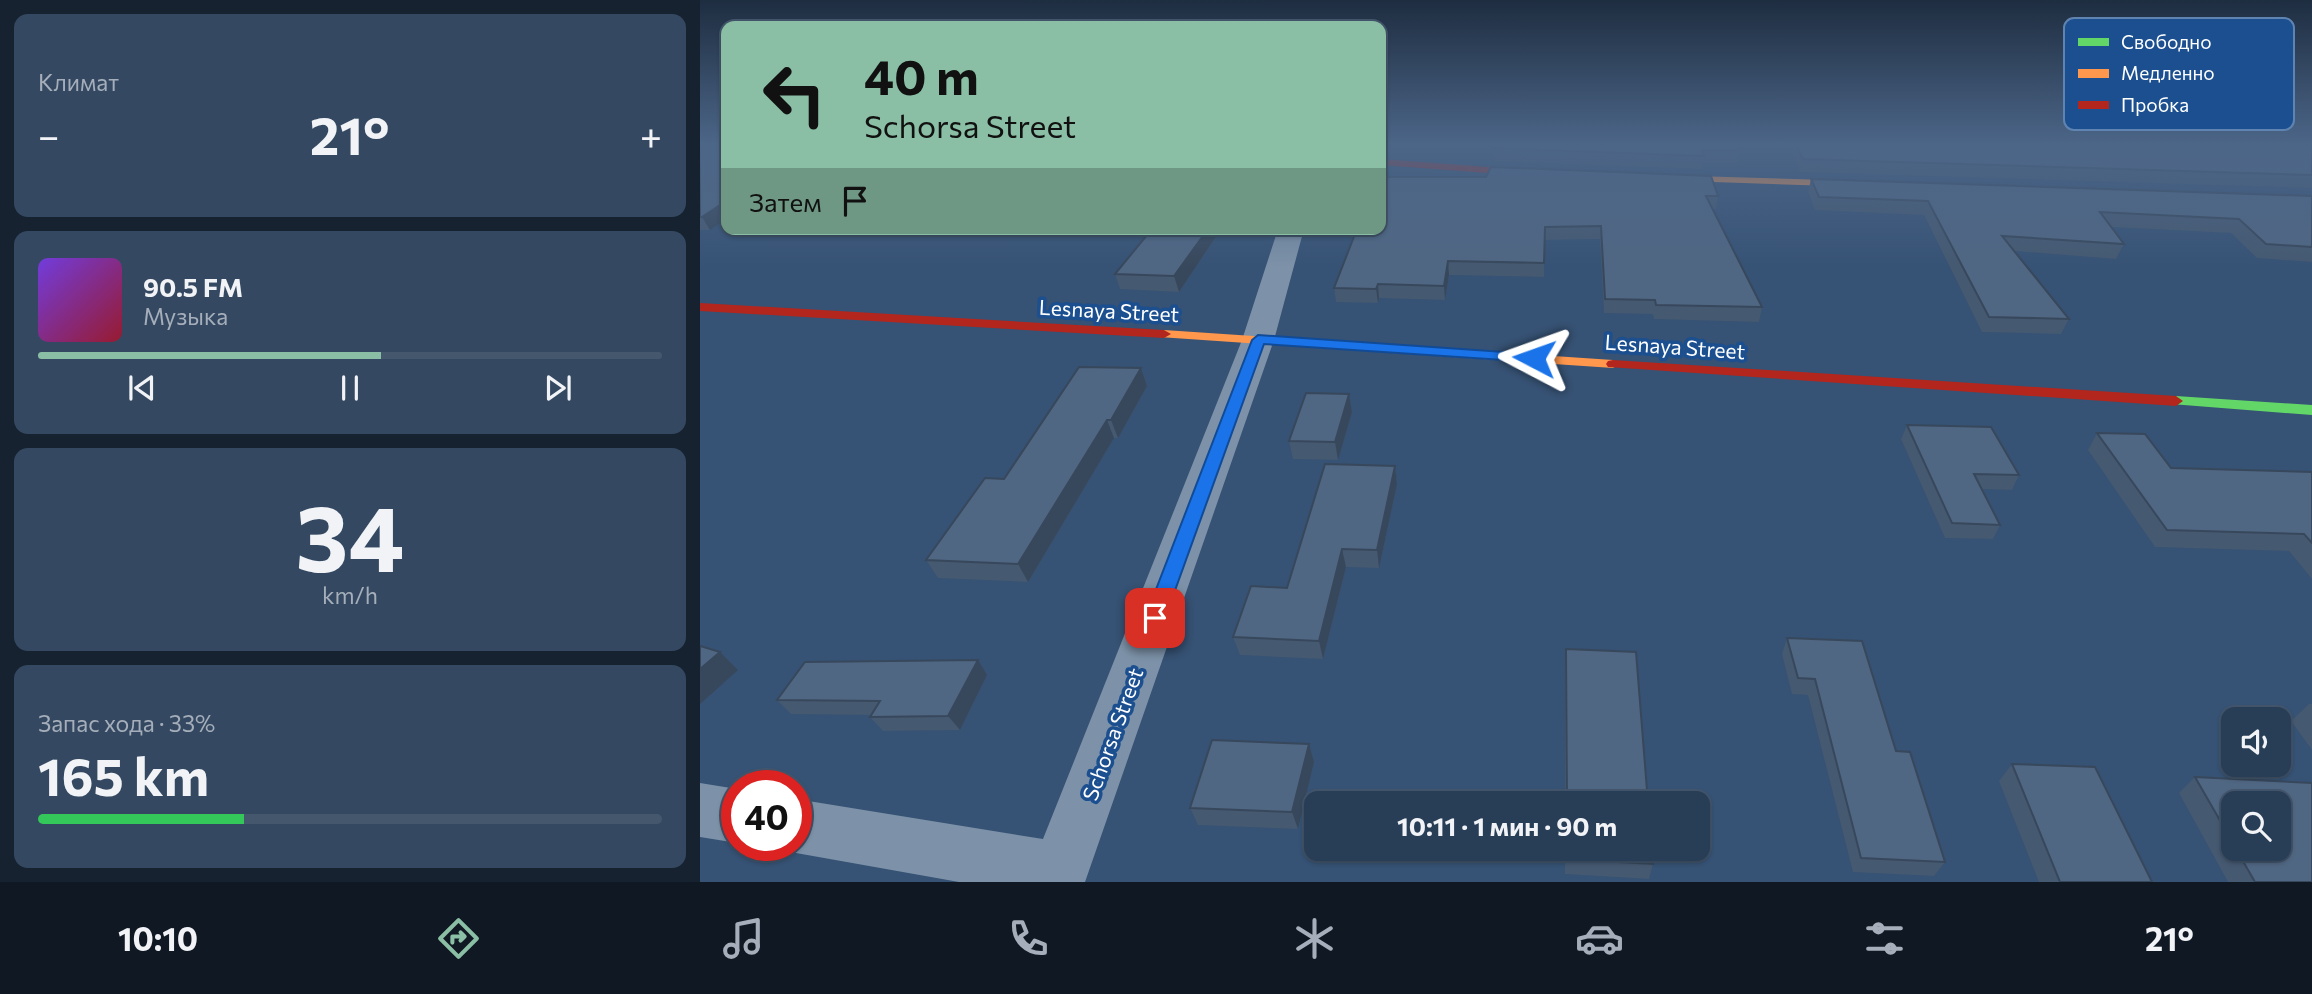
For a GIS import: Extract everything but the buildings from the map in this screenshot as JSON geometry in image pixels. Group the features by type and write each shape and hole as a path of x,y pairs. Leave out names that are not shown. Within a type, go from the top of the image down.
{"street":[{"name":"Schorsa Street","path":"1058,876 1258,340 1289,235"},
{"name":"Lesnaya Street","path":"700,307 1258,340 2312,410"},
{"path":"700,810 721,813"},
{"path":"812,829 1058,876"}],"traffic: fast":[{"path":"2176,401 2312,410"}],"traffic: slow":[{"path":"1164,334 1613,364"}],"traffic: jam":[{"path":"700,307 1164,334"},
{"path":"1613,364 2176,401"}],"route":[{"path":"1155,618 1258,340 1534,358"}]}
